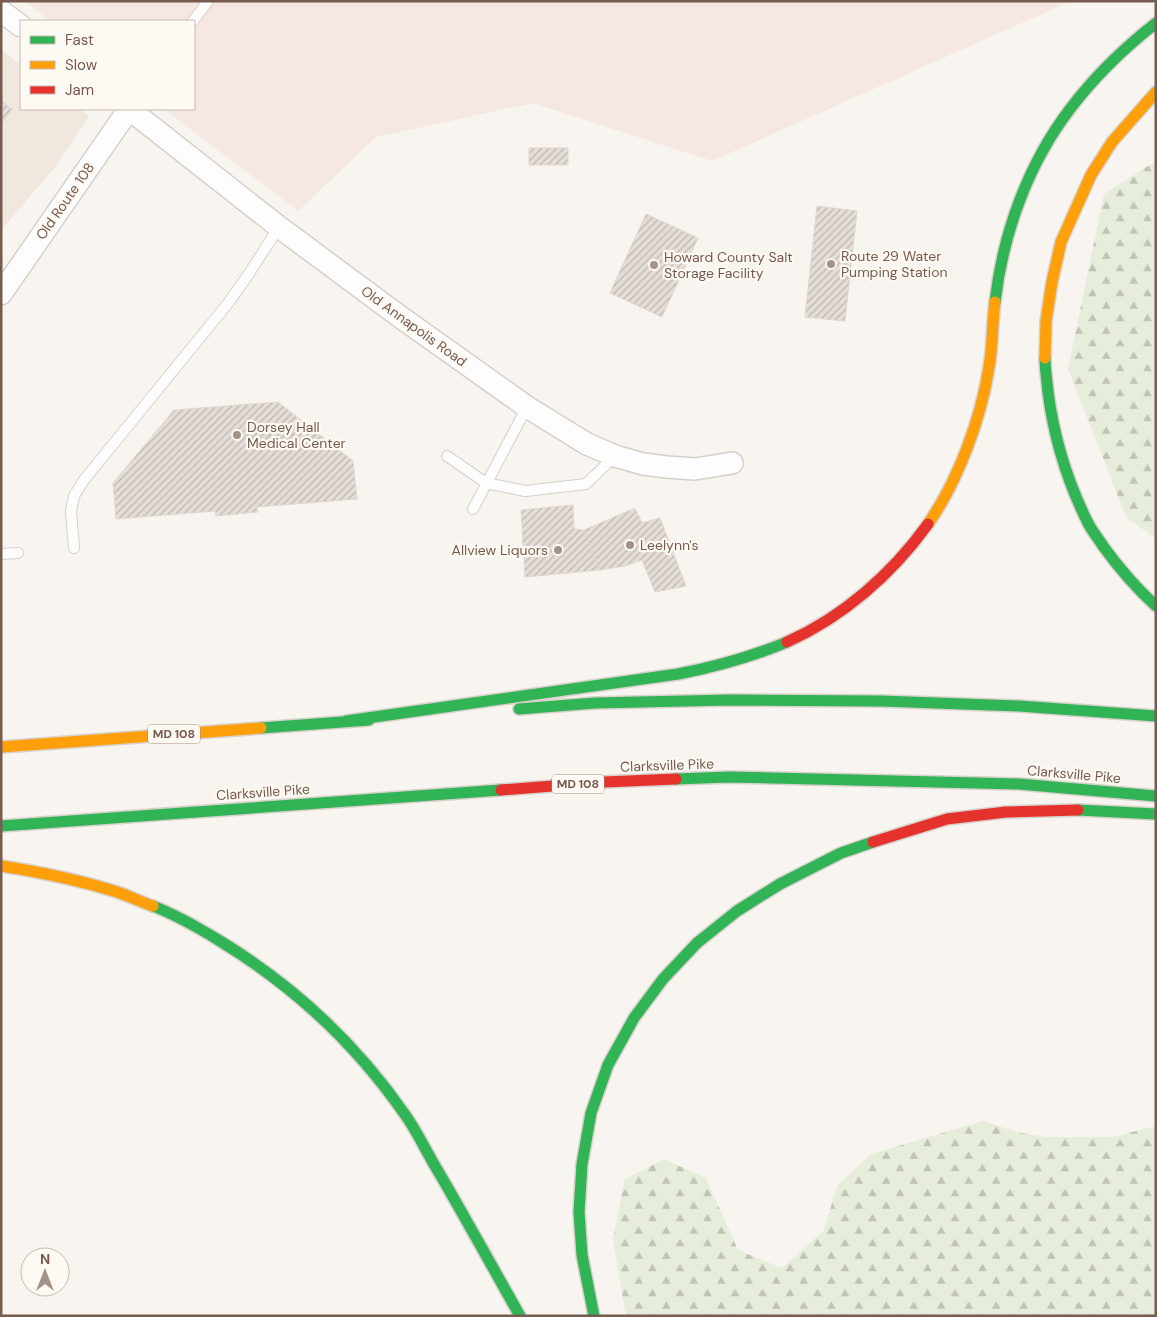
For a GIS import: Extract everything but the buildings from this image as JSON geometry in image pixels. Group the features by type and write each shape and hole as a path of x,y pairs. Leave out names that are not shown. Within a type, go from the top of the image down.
{"main road":[{"path":"346,721 676,675 736,662 770,649 830,619 878,580 911,546 937,510 959,467 976,419 989,367 993,315 1001,262 1033,169 1055,130 1076,101 1110,62 1156,23"},
{"path":"1156,92 1112,142 1091,175 1061,242 1046,321 1045,367 1050,407 1059,448 1090,525 1116,564 1141,593 1156,606"},
{"name":"MD 108","path":"1,747 595,703 729,700 881,701 1019,706 1156,716"},
{"name":"Clarksville Pike","path":"1,826 595,783 729,777 1019,784 1156,796"},
{"path":"594,1316 582,1255 578,1212 582,1164 592,1112 608,1064 634,1018 663,979 697,943 737,911 780,884 841,853 947,819 1006,812 1077,810 1156,814"},
{"path":"1,866 53,875 119,893 174,916 226,944 305,1002 348,1043 378,1078 406,1116 520,1316"}],"street":[{"path":"1,11 20,25"},
{"name":"Old Route 108","path":"1,294 128,110"},
{"name":"Old Annapolis Road","path":"130,110 279,227 399,316 527,407 587,444 615,456 643,464 695,469 732,463"}],"lane":[{"path":"194,20 208,1"},
{"path":"74,548 71,511 74,496 84,480 229,302 279,227"},
{"path":"473,509 527,407"},
{"path":"447,456 486,483 525,491 586,484 615,456"},
{"path":"1,554 18,553"}],"shaded area":[{"path":"24,1 1071,1 712,161 533,103 376,137 298,211 165,110 195,110 195,20 49,20"},
{"path":"1,50 20,64 20,110 80,110 89,116 56,166 1,230"}],"green space":[{"path":"1156,161 1156,539 1126,517 1068,369 1104,194"},
{"path":"983,1121 1017,1132 1046,1137 1112,1137 1156,1126 1156,1316 626,1316 613,1239 625,1179 664,1159 706,1178 738,1250 782,1268 824,1230 837,1186 871,1154"}],"traffic: fast":[{"path":"995,302 1004,250 1011,225 1030,176 1055,130 1089,85 1121,52 1156,23"},
{"path":"1045,358 1054,426 1068,476 1081,508 1091,529 1109,554 1156,606"},
{"path":"346,721 678,674 733,661 787,642"},
{"path":"519,709 595,703 729,700 881,701 1019,706 1156,716"},
{"path":"261,728 369,720"},
{"path":"676,779 729,777 1019,784 1156,796"},
{"path":"1,826 501,790"},
{"path":"1078,810 1156,814"},
{"path":"594,1316 582,1255 579,1212 582,1164 591,1113 608,1065 634,1018 663,979 697,943 737,911 780,884 841,853 873,842"},
{"path":"153,906 204,931 273,977 322,1019 367,1065 415,1129 520,1316"}],"traffic: slow":[{"path":"1045,358 1046,321 1061,242 1091,175 1112,142 1156,92"},
{"path":"928,524 949,489 974,428 989,367 995,302"},
{"path":"1,747 261,728"},
{"path":"1,866 88,884 117,892 153,906"}],"traffic: jam":[{"path":"787,642 828,620 865,592 899,560 928,524"},
{"path":"501,790 604,782 676,779"},
{"path":"873,842 947,819 1006,812 1078,810"}],"place":[{"name":"Route 29 Water Pumping Station","path":"831,264"},
{"name":"Howard County Salt Storage Facility","path":"654,265"},
{"name":"Dorsey Hall Medical Center","path":"237,435"},
{"name":"Leelynn's","path":"630,545"},
{"name":"Allview Liquors","path":"558,550"}]}
